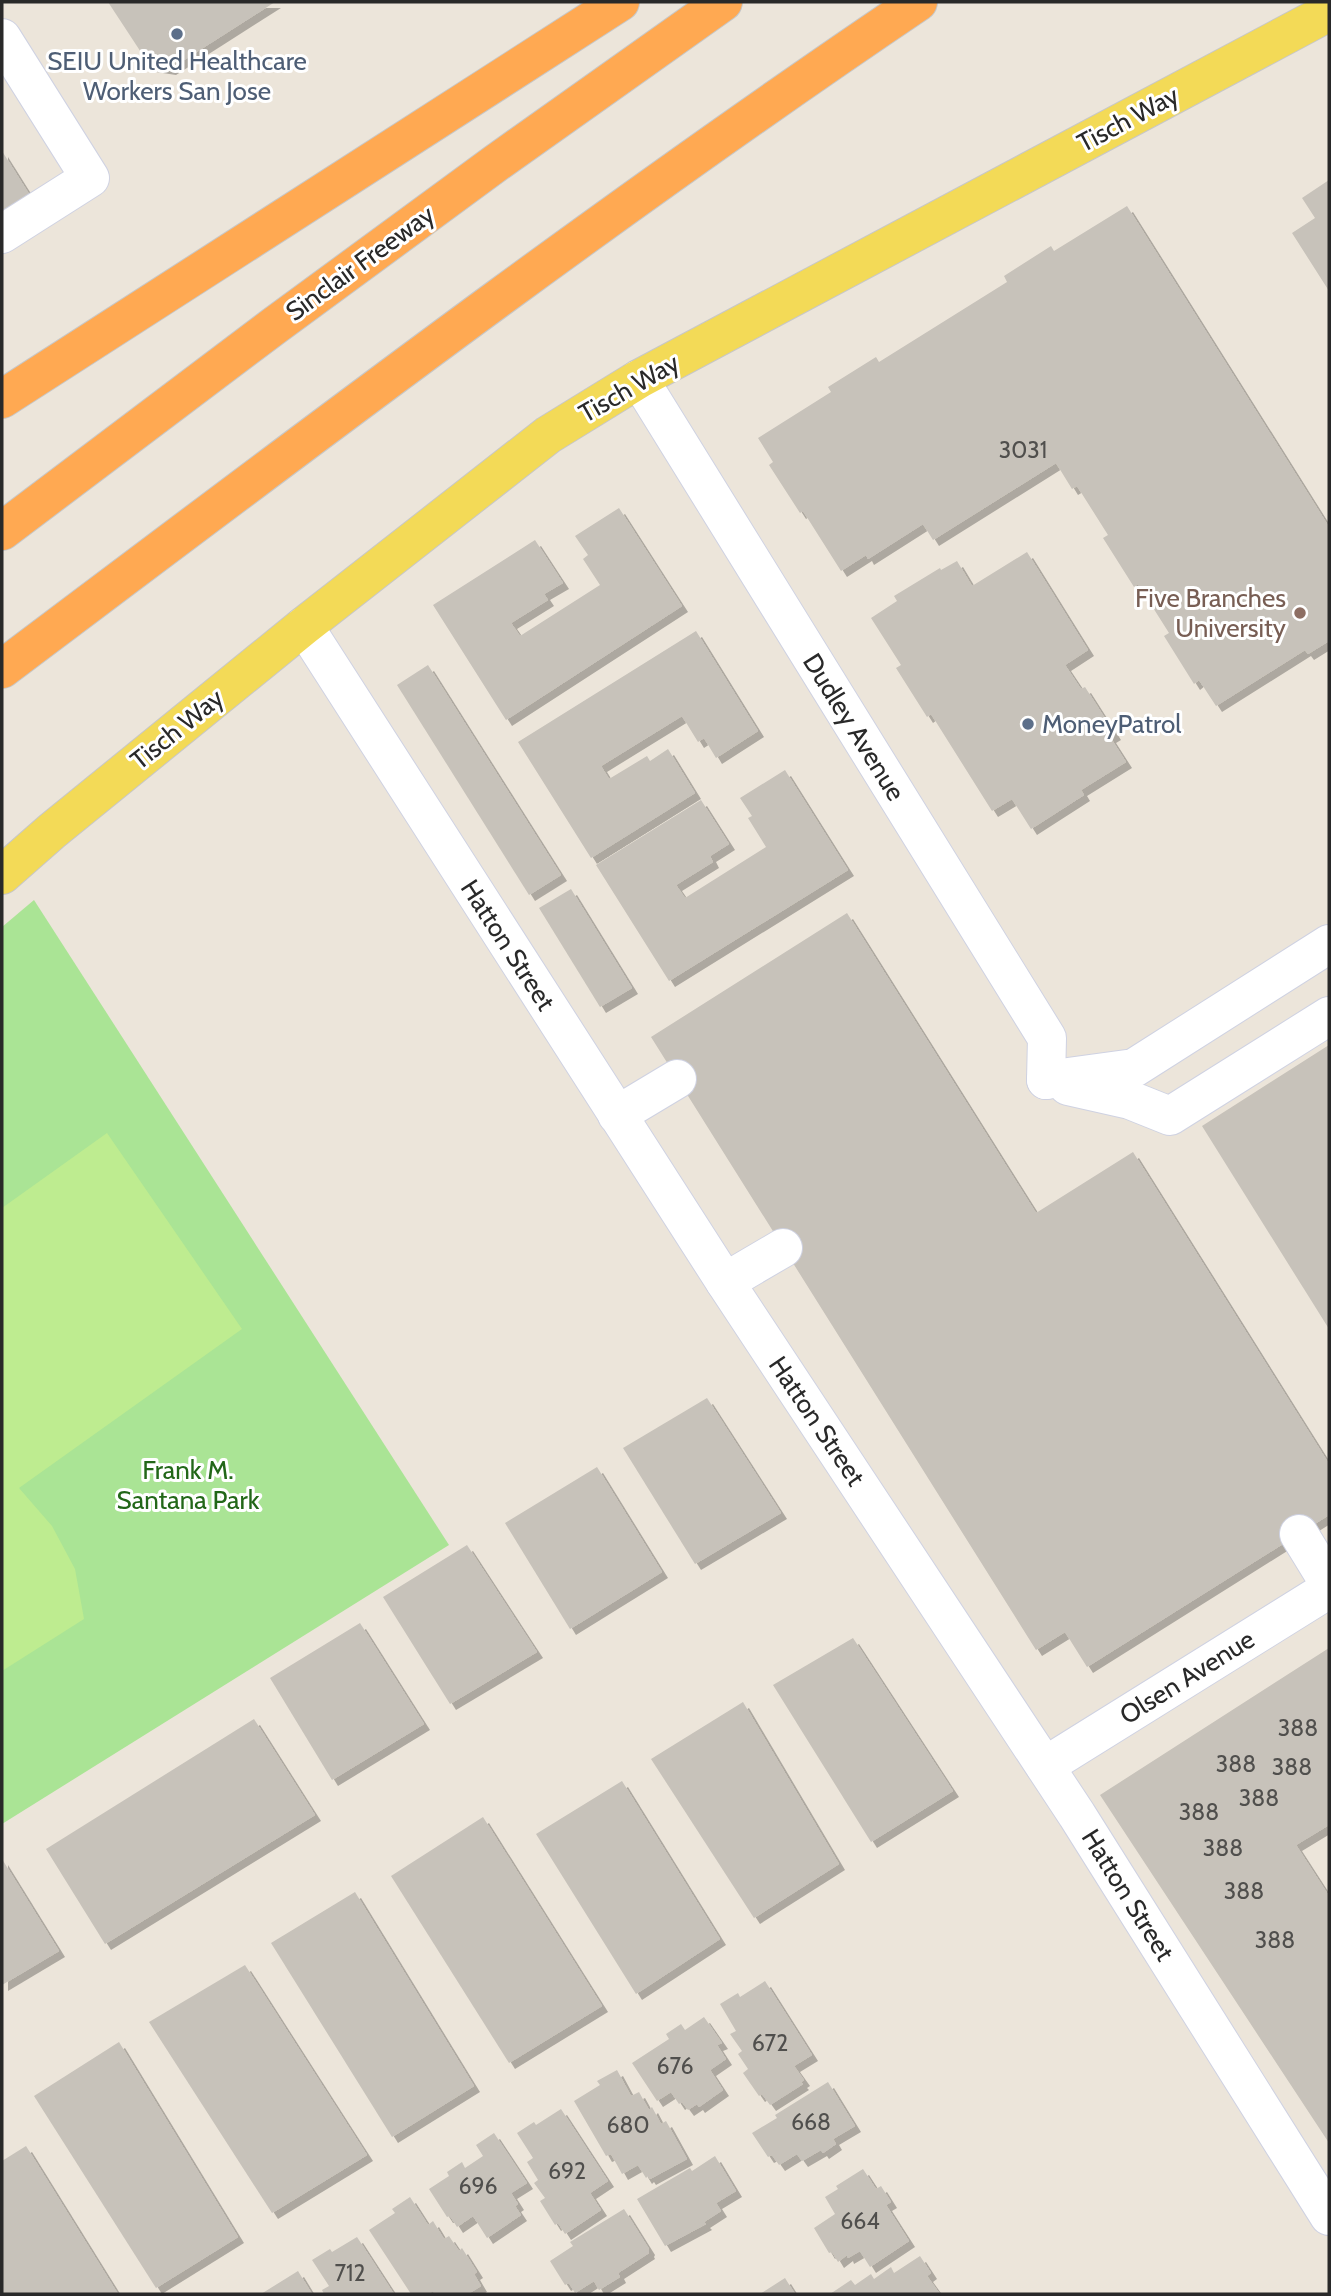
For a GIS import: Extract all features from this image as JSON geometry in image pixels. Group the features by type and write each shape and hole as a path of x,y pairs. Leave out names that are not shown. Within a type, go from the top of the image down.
{"highway":[{"path":"2,399 620,2"},
{"name":"Sinclair Freeway","path":"2,531 285,317 723,2"},
{"path":"2,669 557,254 775,98 918,2"}],"main road":[{"name":"Tisch Way","path":"2,875 304,626 548,435 639,379 1329,12"}],"street":[{"path":"2,38 90,178 2,234"},
{"name":"Dudley Avenue","path":"639,379 1047,1038 1046,1080"},
{"name":"Hatton Street","path":"304,626 725,1282 1045,1766 1329,2216"},
{"path":"1046,1080 1134,1068 1329,944"},
{"path":"1046,1080 1130,1100 1170,1116 1329,1016"},
{"path":"617,1115 677,1079"},
{"path":"725,1282 783,1248"},
{"path":"1299,1534 1329,1583"},
{"name":"Olsen Avenue","path":"1045,1766 1329,1589"}],"green space":[{"name":"Frank M. Santana Park","path":"34,900 449,1545 2,1824 2,927"},
{"path":"107,1133 242,1329 19,1488 52,1526 75,1569 84,1619 2,1671 2,1208"}],"building":[{"name":"SEIU United Healthcare Workers San Jose","path":"108,2 275,2 170,69 150,66"},
{"path":"2,151 29,194 2,211"},
{"path":"1329,180 1329,291 1292,233 1315,218 1302,198"},
{"path":"1127,206 1329,527 1329,641 1308,654 1305,650 1216,706 1199,680 1194,684 1164,636 1169,633 1138,584 1134,587 1103,538 1108,535 1077,486 1072,489 1056,463 933,540 923,524 868,559 866,555 841,571 803,511 800,513 769,465 773,462 758,438 831,392 828,387 876,357 879,362 1007,282 1004,276 1051,246 1054,251"},
{"path":"619,508 682,606 506,720 433,605 535,540 563,583 544,594 548,600 511,623 520,636 600,585 583,559 588,555 575,536"},
{"path":"1027,552 1088,650 1065,665 1081,689 1085,687 1115,734 1110,737 1126,762 1081,790 1084,795 1031,829 1012,799 992,811 931,714 927,717 896,668 901,665 871,618 897,601 894,596 940,568 941,570 957,561 972,586"},
{"path":"696,631 758,731 716,758 704,738 698,742 682,716 601,766 609,779 647,756 650,761 668,749 695,793 591,858 518,742"},
{"path":"428,665 561,875 529,895 397,685"},
{"path":"785,770 848,870 669,981 596,865 701,800 729,844 710,856 713,862 676,885 685,898 766,847 748,818 752,816 740,798"},
{"path":"571,889 632,988 600,1007 539,908"},
{"path":"847,913 1036,1213 1133,1152 1329,1464 1329,1515 1087,1667 1065,1632 1036,1650 651,1037"},
{"path":"1329,1045 1329,1329 1202,1126"},
{"path":"707,1398 781,1513 695,1564 623,1448"},
{"path":"597,1467 662,1572 570,1629 505,1523"},
{"path":"467,1545 537,1652 450,1704 383,1597"},
{"path":"360,1623 424,1724 332,1780 270,1678"},
{"path":"853,1638 953,1791 871,1842 773,1685"},
{"path":"1329,1648 1329,1825 1296,1845 1329,1896 1329,2143 1100,1795"},
{"path":"743,1702 839,1864 754,1918 651,1759"},
{"path":"254,1719 315,1815 105,1944 46,1849"},
{"path":"622,1781 720,1939 636,1994 536,1834"},
{"path":"483,1817 602,2006 509,2063 391,1876"},
{"path":"2,1859 59,1951 2,1985"},
{"path":"355,1892 474,2086 392,2137 271,1943"},
{"path":"245,1965 367,2155 272,2213 149,2022"},
{"path":"765,1981 812,2055 794,2066 804,2080 801,2082 803,2084 770,2105 762,2094 759,2096 743,2073 748,2069 738,2054 742,2051 730,2034 736,2031 720,2004 738,1993 740,1997"},
{"path":"704,2017 722,2043 717,2045 726,2059 710,2070 723,2090 699,2107 697,2104 688,2110 682,2102 679,2104 671,2092 657,2101 632,2063 669,2039 666,2034 681,2024 685,2030"},
{"path":"119,2042 238,2237 156,2288 34,2096"},
{"path":"617,2070 631,2096 639,2092 649,2110 652,2107 661,2124 666,2121 687,2159 650,2179 648,2176 646,2178 638,2165 622,2174 611,2154 606,2156 574,2101 600,2085 597,2081"},
{"path":"828,2082 855,2126 833,2139 836,2144 823,2153 821,2150 802,2161 797,2154 779,2165 772,2155 768,2157 752,2133 777,2118 775,2115"},
{"path":"561,2109 608,2181 590,2193 601,2210 565,2234 558,2223 555,2225 540,2201 545,2198 534,2183 538,2180 527,2162 533,2158 517,2133"},
{"path":"494,2133 527,2183 511,2193 521,2215 487,2238 473,2216 457,2227 450,2216 447,2217 429,2189 449,2176 447,2172 462,2162 465,2168 483,2156 476,2145"},
{"path":"26,2146 118,2294 2,2294 2,2161"},
{"path":"715,2156 736,2191 716,2203 721,2211 704,2222 706,2224 665,2246 637,2199"},
{"path":"863,2169 876,2189 881,2186 891,2202 886,2205 909,2241 870,2267 860,2251 848,2258 847,2255 838,2262 832,2252 829,2253 814,2228 835,2214 825,2197 838,2189 836,2186"},
{"path":"410,2197 428,2225 433,2221 444,2239 449,2236 459,2251 462,2248 477,2272 474,2274 481,2286 468,2294 435,2294 433,2291 428,2294 411,2294 369,2230 395,2213 392,2209"},
{"path":"624,2209 649,2253 618,2273 620,2277 599,2290 594,2281 575,2293 569,2283 565,2285 550,2261 573,2246 570,2242"},
{"path":"357,2237 394,2294 324,2294 322,2290 329,2286 312,2260"},
{"path":"920,2256 931,2273 927,2276 940,2294 830,2294 851,2280 855,2285 871,2274 874,2279 891,2267 894,2273"},
{"path":"298,2271 312,2294 261,2294"},
{"path":"785,2278 795,2294 760,2294"}],"place":[{"name":"SEIU United Healthcare Workers San Jose","path":"177,34"},
{"name":"Five Branches University","path":"1300,613"},
{"name":"MoneyPatrol","path":"1028,724"}]}
